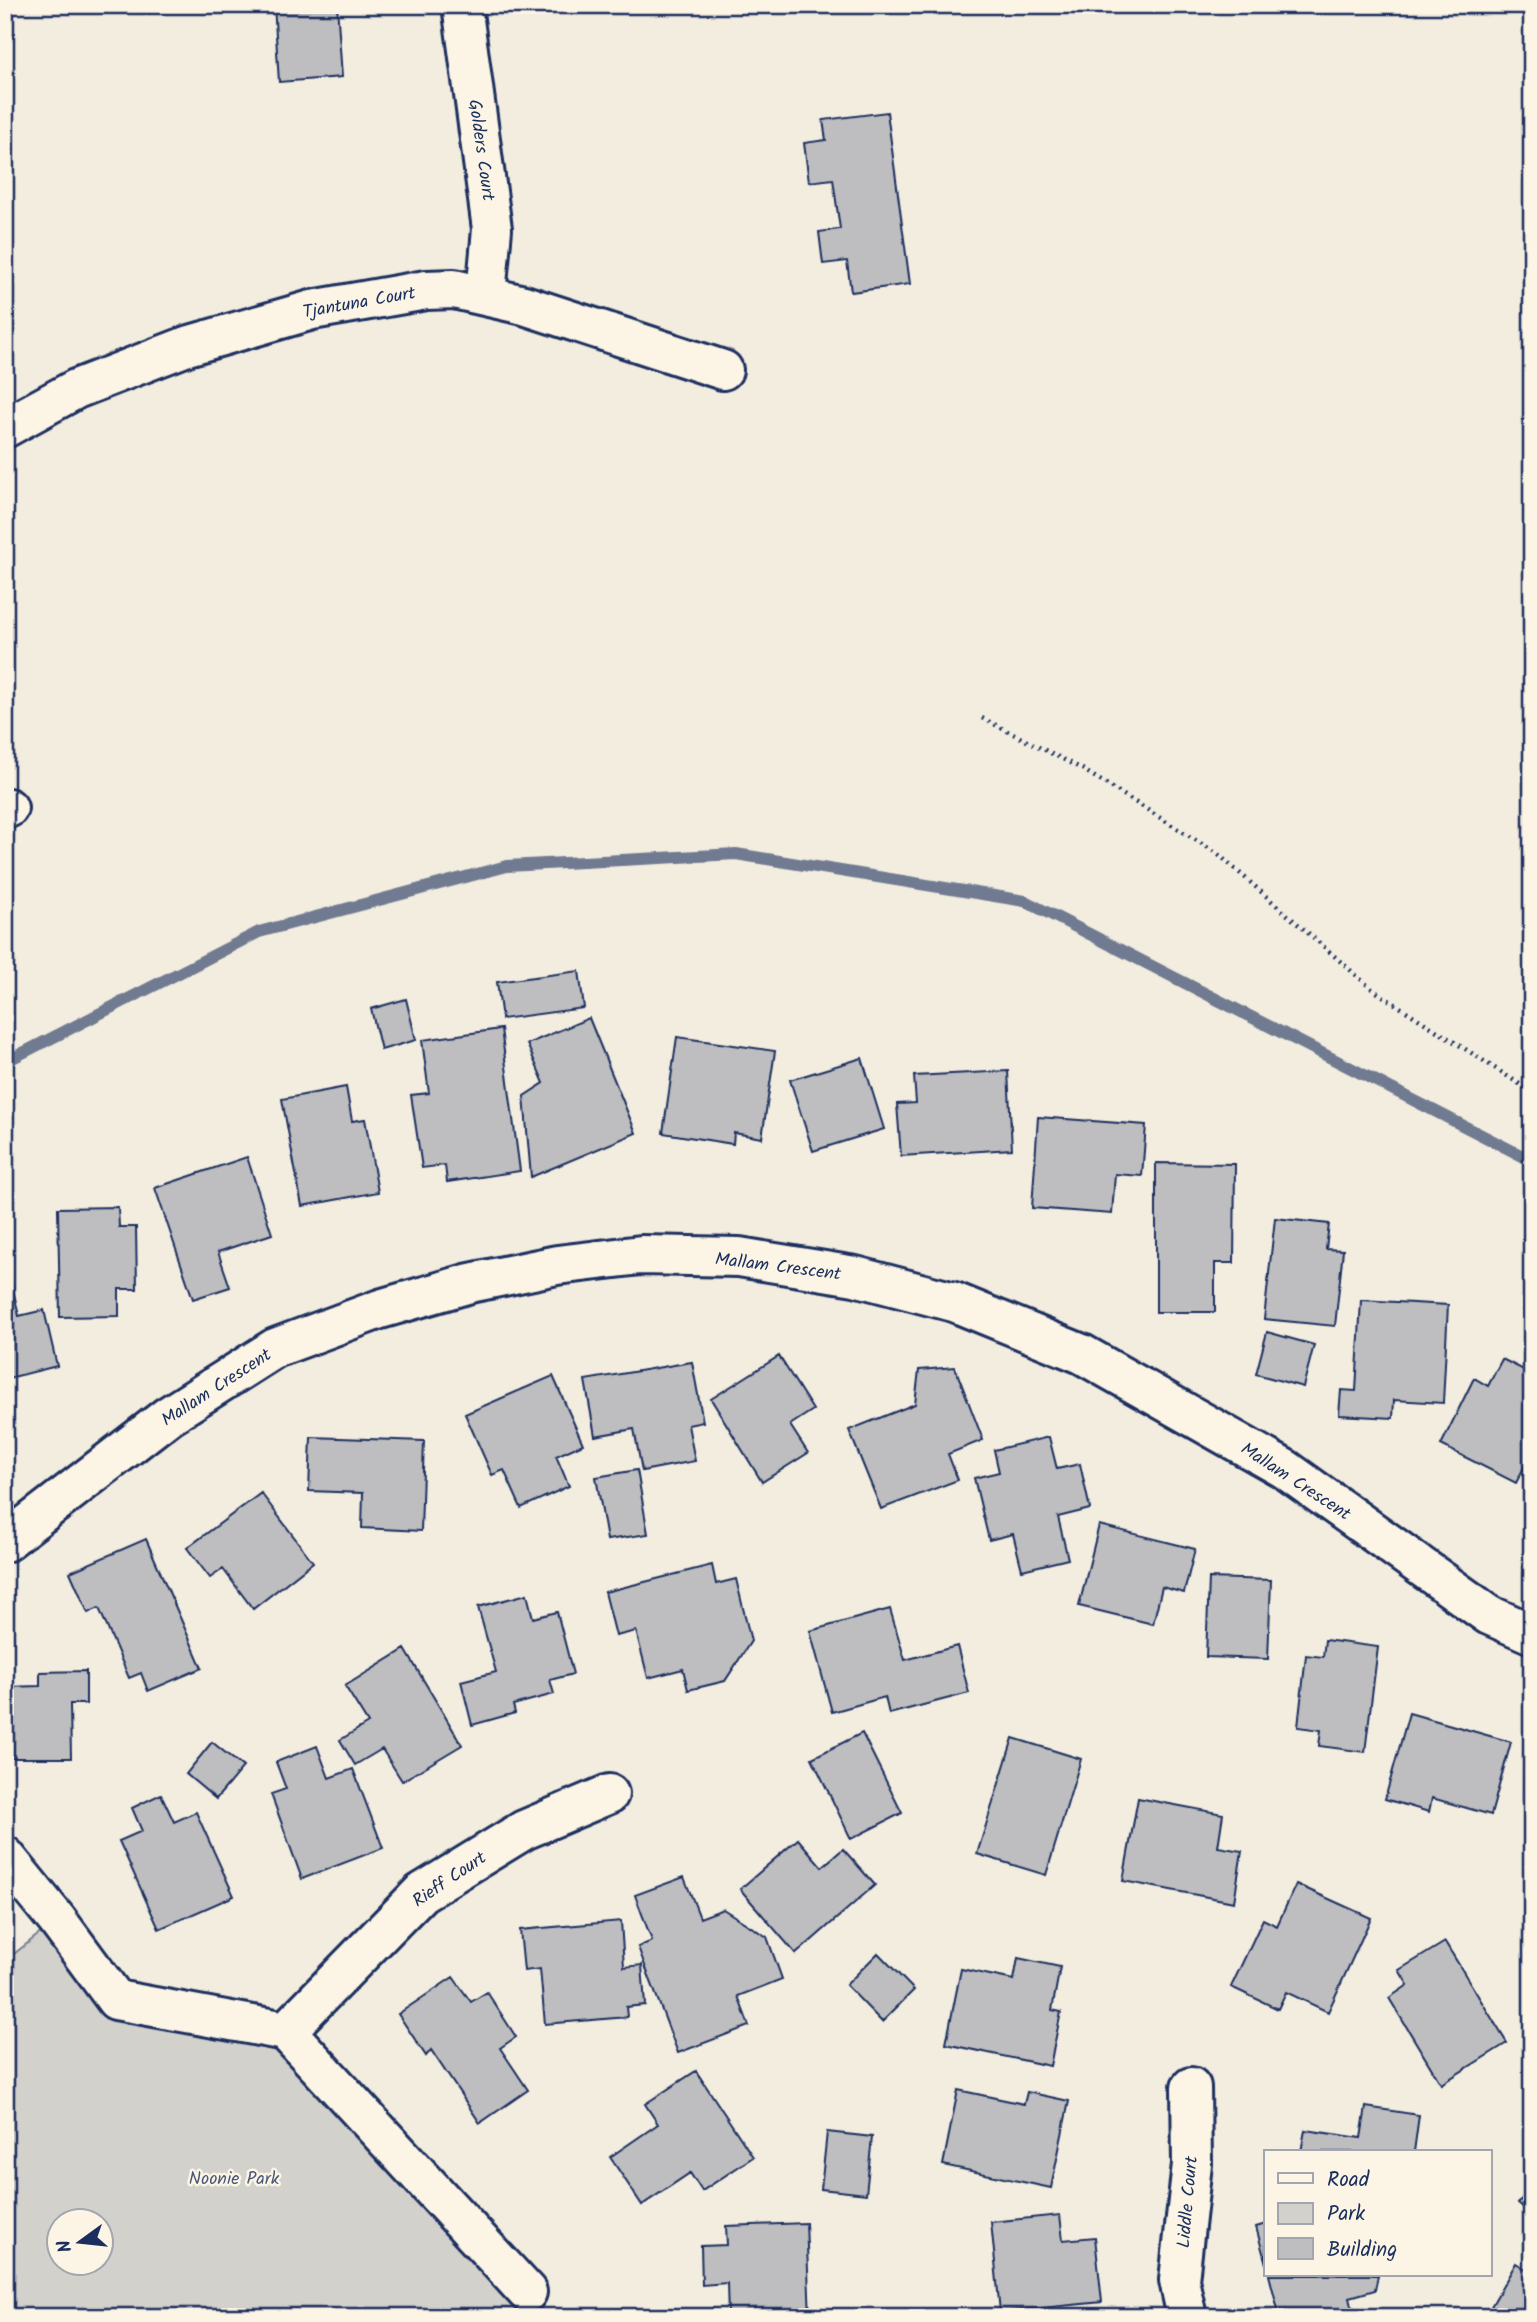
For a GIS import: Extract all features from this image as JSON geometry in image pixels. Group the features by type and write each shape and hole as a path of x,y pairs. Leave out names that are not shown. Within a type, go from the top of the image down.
{"street":[{"name":"Golders Court","path":"462,5 492,229 486,295"},
{"name":"Tjantuna Court","path":"5,428 87,384 134,365 252,326 312,310 395,294 454,289 486,295 562,317 723,370"},
{"name":"Mallam Crescent","path":"5,1542 169,1416 287,1344 380,1309 470,1283 557,1265 641,1255 739,1257 855,1276 954,1302 1082,1354 1284,1469 1489,1615 1532,1634"},
{"name":"Rieff Court","path":"286,2031 421,1893 524,1830 609,1794"},
{"path":"5,1856 57,1920 116,2000 286,2031 527,2292"},
{"name":"Liddle Court","path":"1187,2317 1179,2280 1192,2164 1191,2087"}],"path":[{"path":"982,718 1082,769 1218,854 1372,989 1532,1092"}],"green space":[{"name":"Noonie Park","path":"57,1920 116,2000 286,2031 527,2292 532,2317 5,2317 5,1961"}],"building":[{"path":"274,5 337,5 342,77 279,82"},
{"path":"887,112 910,284 851,292 847,261 823,264 819,232 840,229 833,179 809,182 804,143 826,140 823,120"},
{"path":"579,971 584,1008 502,1019 497,982"},
{"path":"406,999 416,1040 381,1050 371,1009"},
{"path":"589,1018 636,1133 531,1177 524,1096 544,1083 527,1044"},
{"path":"501,1029 520,1171 447,1182 445,1165 422,1168 411,1095 429,1093 422,1040"},
{"path":"677,1037 775,1051 762,1138 734,1133 733,1144 663,1133"},
{"path":"862,1058 884,1129 813,1151 790,1080"},
{"path":"1008,1071 1012,1149 901,1156 897,1104 916,1103 914,1076"},
{"path":"346,1087 352,1121 365,1119 378,1192 302,1206 282,1099"},
{"path":"1038,1117 1146,1125 1142,1176 1115,1174 1112,1214 1032,1208"},
{"path":"247,1157 272,1234 218,1252 230,1287 193,1299 155,1188"},
{"path":"1156,1163 1235,1164 1234,1263 1215,1263 1215,1312 1156,1312"},
{"path":"118,1207 119,1227 136,1227 137,1289 119,1289 119,1316 60,1317 58,1208"},
{"path":"1275,1218 1329,1224 1326,1249 1343,1250 1335,1326 1264,1319"},
{"path":"11,1280 19,1316 44,1310 57,1366 5,1379 5,1282"},
{"path":"1361,1300 1448,1305 1443,1403 1394,1400 1393,1418 1339,1415 1341,1390 1356,1391"},
{"path":"1267,1332 1314,1345 1303,1387 1256,1374"},
{"path":"779,1356 813,1410 790,1425 808,1453 762,1482 711,1399"},
{"path":"1502,1359 1532,1374 1532,1399 1528,1405 1532,1407 1532,1452 1516,1483 1441,1445 1474,1378 1488,1386"},
{"path":"692,1362 703,1422 688,1425 695,1461 642,1471 634,1429 595,1436 585,1380"},
{"path":"955,1367 983,1440 948,1454 958,1480 881,1509 849,1430 915,1404 919,1370"},
{"path":"553,1376 583,1444 556,1456 569,1486 521,1508 504,1470 492,1475 465,1414"},
{"path":"311,1437 424,1441 421,1531 362,1528 363,1493 309,1491"},
{"path":"1049,1437 1057,1469 1080,1464 1090,1509 1058,1517 1068,1559 1022,1570 1013,1534 989,1540 974,1478 999,1472 994,1450"},
{"path":"637,1470 648,1534 607,1540 596,1477"},
{"path":"261,1493 313,1562 253,1609 223,1569 210,1578 187,1548"},
{"path":"1099,1525 1195,1549 1184,1593 1162,1587 1153,1624 1079,1606"},
{"path":"146,1539 202,1668 148,1691 141,1673 129,1678 99,1608 88,1613 70,1572"},
{"path":"712,1565 716,1584 736,1579 751,1641 725,1681 688,1690 683,1669 648,1678 636,1631 616,1636 605,1592"},
{"path":"1209,1578 1271,1580 1268,1659 1206,1657"},
{"path":"527,1594 533,1618 557,1612 573,1674 550,1680 554,1694 513,1705 515,1713 472,1725 461,1681 496,1672 478,1607"},
{"path":"890,1609 905,1660 957,1646 969,1693 889,1714 885,1697 832,1712 810,1631"},
{"path":"1325,1640 1378,1647 1365,1752 1319,1746 1321,1730 1298,1727 1306,1655 1323,1657"},
{"path":"405,1649 462,1745 402,1781 382,1749 355,1765 340,1740 368,1723 345,1686"},
{"path":"86,1671 86,1704 70,1704 71,1758 5,1758 5,1687 40,1686 40,1672"},
{"path":"1409,1713 1511,1742 1491,1815 1432,1798 1429,1812 1385,1799"},
{"path":"862,1733 902,1813 851,1839 812,1758"},
{"path":"1013,1738 1081,1759 1046,1875 977,1854"},
{"path":"212,1742 243,1767 216,1799 186,1774"},
{"path":"317,1746 329,1778 353,1769 383,1848 302,1879 271,1794 286,1789 276,1762"},
{"path":"1524,1760 1532,1760 1532,1837 1523,1837"},
{"path":"161,1794 174,1822 196,1812 234,1896 159,1929 119,1841 142,1831 132,1808"},
{"path":"1138,1798 1223,1814 1218,1847 1242,1851 1234,1902 1123,1881"},
{"path":"798,1839 822,1867 843,1849 875,1885 796,1954 740,1889"},
{"path":"684,1877 700,1918 723,1909 767,1937 782,1979 738,1996 749,2026 678,2053 638,1947 652,1941 635,1895"},
{"path":"1296,1884 1371,1918 1328,2012 1286,1992 1278,2009 1231,1987 1263,1919 1277,1926"},
{"path":"621,1921 624,1967 642,1965 645,2005 626,2007 627,2017 545,2024 540,1969 524,1971 520,1930"},
{"path":"1445,1942 1507,2043 1441,2084 1389,1998 1408,1985 1399,1970"},
{"path":"878,1953 914,1990 882,2022 846,1985"},
{"path":"1018,1958 1060,1967 1052,2010 1061,2012 1050,2066 946,2044 961,1969 1014,1980"},
{"path":"453,1977 471,2002 487,1992 516,2037 500,2048 528,2090 480,2123 431,2050 426,2056 398,2014"},
{"path":"696,2071 753,2157 702,2191 690,2173 642,2205 610,2157 658,2124 645,2104"},
{"path":"958,2090 1024,2104 1027,2092 1069,2101 1051,2188 943,2165"},
{"path":"1366,2107 1419,2115 1414,2150 1301,2150 1305,2130 1361,2138"},
{"path":"827,2132 872,2137 866,2194 821,2189"},
{"path":"1532,2187 1532,2215 1518,2203"},
{"path":"1060,2215 1063,2240 1095,2237 1102,2302 1000,2312 991,2222"},
{"path":"806,2223 810,2317 728,2317 727,2283 702,2285 701,2246 727,2245 726,2226"},
{"path":"1264,2225 1264,2257 1256,2227"},
{"path":"1516,2263 1532,2273 1532,2317 1485,2317"},
{"path":"1269,2276 1378,2276 1375,2290 1350,2297 1354,2313 1340,2317 1280,2317"}],"waterway":[{"path":"5,1062 259,932 507,866 736,854 1025,901 1532,1161"}]}
